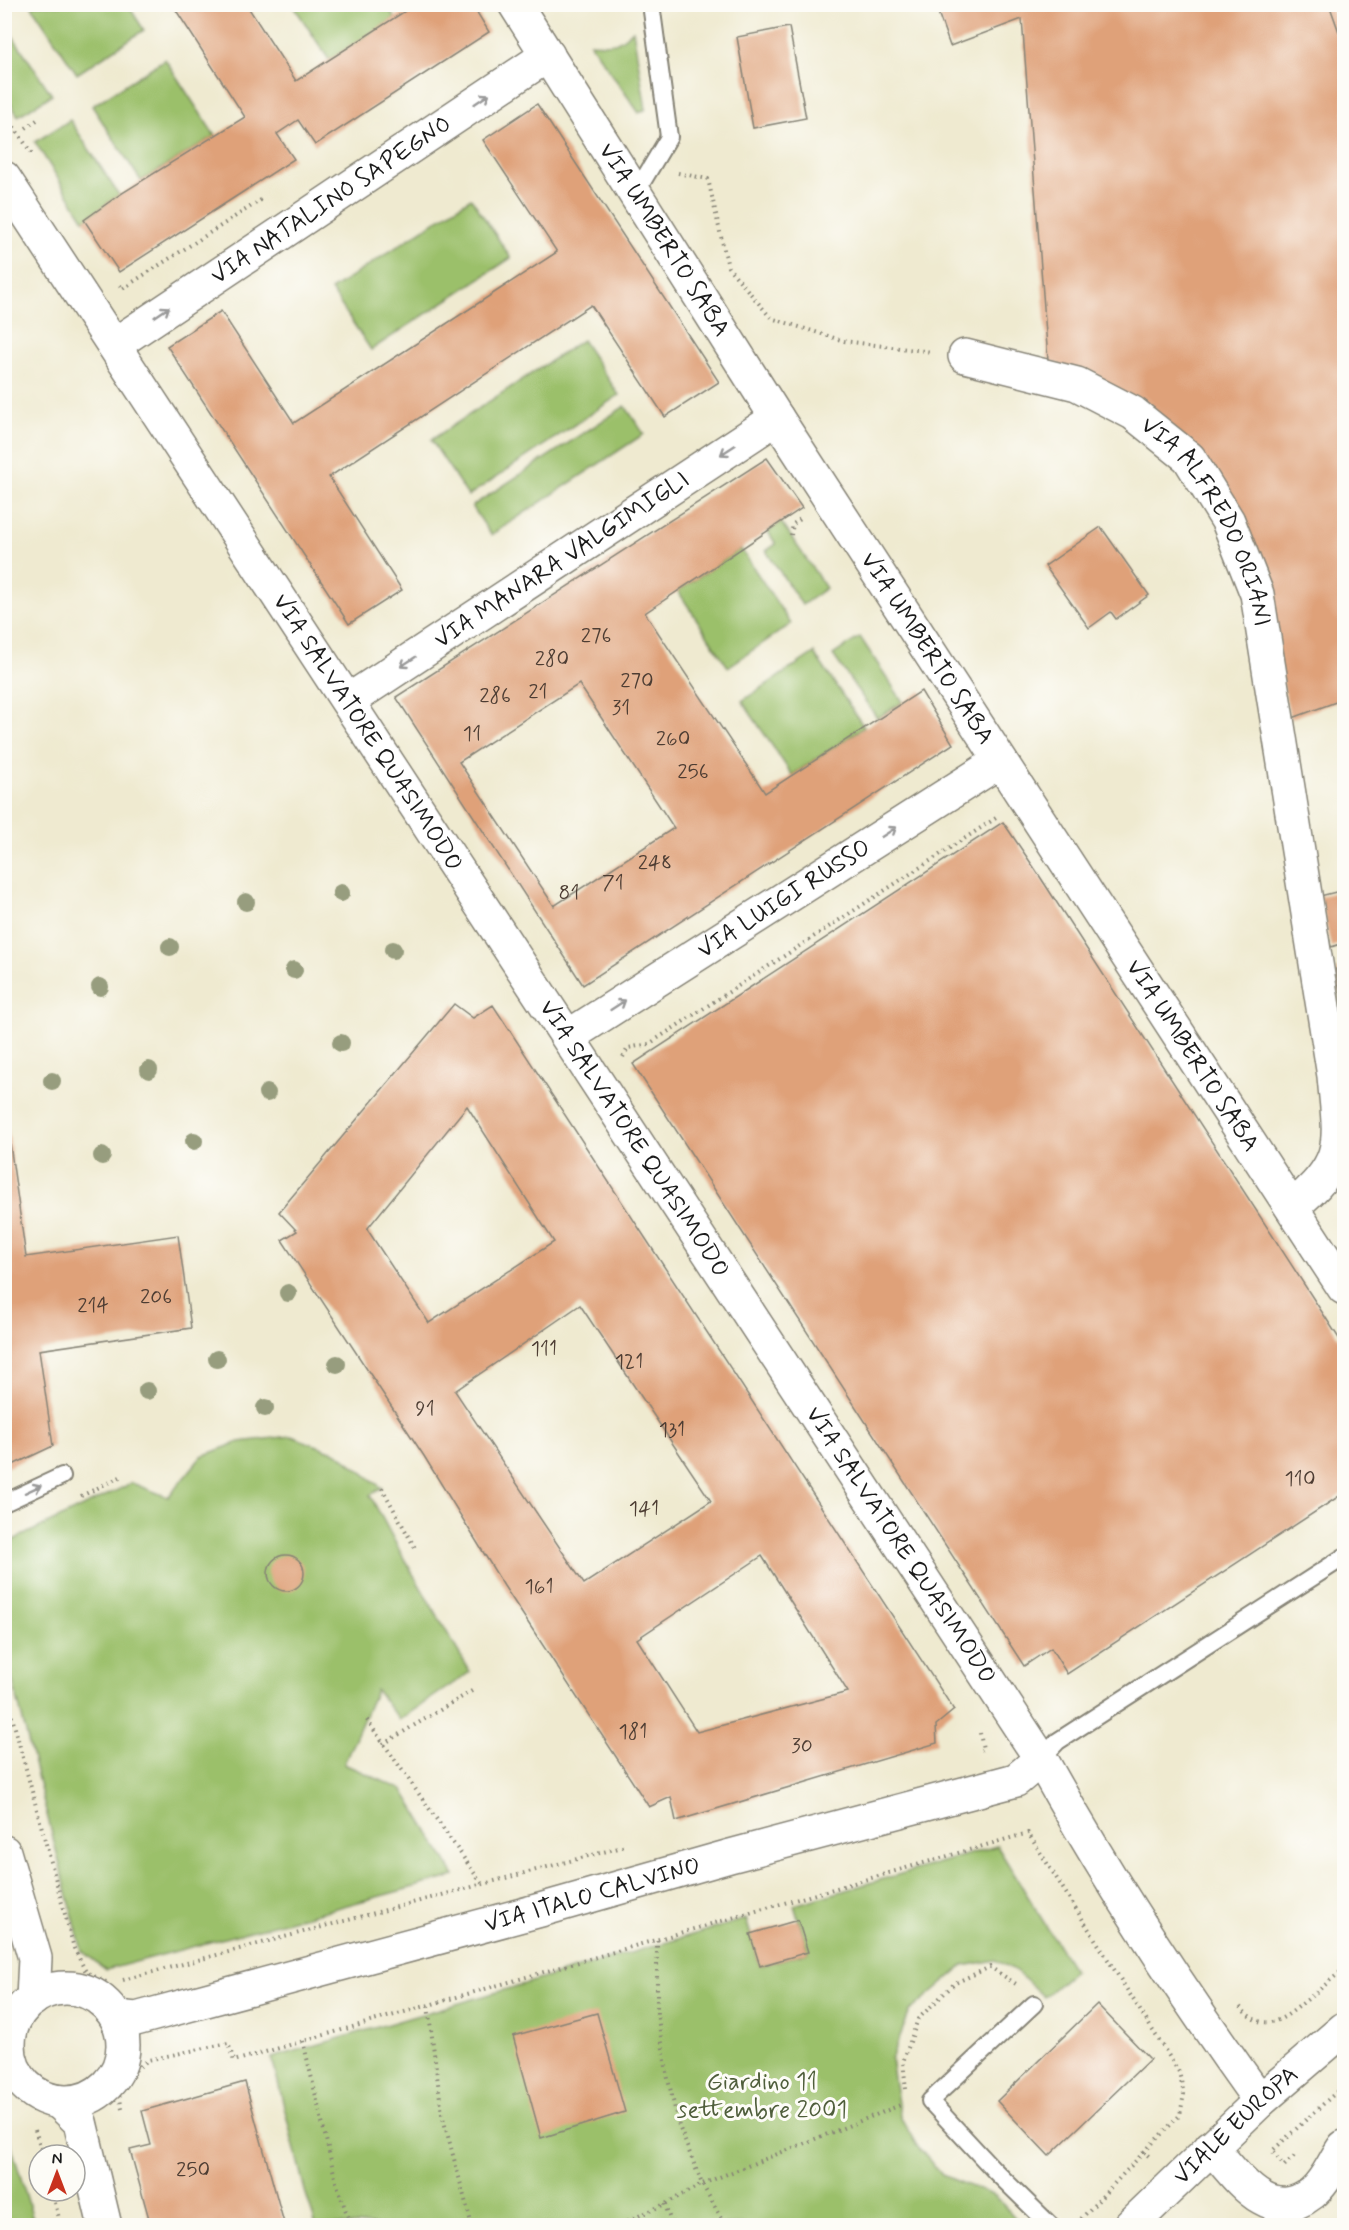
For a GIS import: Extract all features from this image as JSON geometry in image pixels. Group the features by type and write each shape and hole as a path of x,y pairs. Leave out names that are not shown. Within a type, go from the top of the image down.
{"street":[{"name":"VIA UMBERTO SABA","path":"515,4 548,55 644,181 777,418 1344,1288"},
{"name":"VIA NATALINO SAPEGNO","path":"114,345 548,55"},
{"name":"VIA SALVATORE QUASIMODO","path":"4,178 569,1036 1041,1759 1071,1815 1199,2015 1260,2101"},
{"name":"VIA ALFREDO ORIANI","path":"965,356 1077,384 1133,413 1189,458 1233,531 1257,594 1334,1076 1338,1147 1332,1165 1315,1188 1292,1207"},
{"name":"VIA MANARA VALGIMIGLI","path":"348,701 777,418"},
{"name":"VIA LUIGI RUSSO","path":"569,1036 1000,761"},
{"name":"VIA ITALO CALVINO","path":"126,2026 742,1852 1016,1780 1041,1759"},
{"path":"4,1852 35,1958 48,1993"},
{"path":"84,1990 103,2000 126,2026 123,2058 118,2072 109,2084 110,2102 69,2112 28,2088 9,2064 9,2038 13,2023 21,2010 48,1993 84,1990"},
{"name":"VIALE EUROPA","path":"1130,2226 1260,2101 1344,2029"},
{"path":"69,2112 105,2226"},
{"path":"1211,2147 1255,2195 1276,2205 1297,2201 1312,2193 1326,2178 1344,2147"}],"lane":[{"path":"644,181 669,137 651,4"},
{"path":"4,1503 62,1476"},
{"path":"1041,1759 1058,1741 1344,1557"},
{"path":"1034,2004 930,2101 995,2171 1051,2226"}],"path":[{"path":"4,112 37,161"},
{"path":"26,128 37,120"},
{"path":"644,181 708,179 728,267 771,318 844,342 965,356"},
{"path":"116,279 122,289 263,199"},
{"path":"791,535 793,524"},
{"path":"621,1061 628,1048 649,1044 999,816"},
{"path":"382,1488 414,1548"},
{"path":"4,1687 74,1948 86,1972 110,1984 632,1844"},
{"path":"383,1744 472,1691"},
{"path":"367,1720 482,1884"},
{"path":"973,1752 983,1749 980,1731"},
{"path":"110,2102 117,2085 148,2060 228,2043 234,2061 1028,1833 1179,2072 1184,2094 1180,2115 1075,2226"},
{"path":"657,1940 656,1992 660,2041 679,2126 702,2184 726,2226"},
{"path":"1238,2004 1254,2019 1265,2023 1284,2019 1344,1969"},
{"path":"428,2006 442,2114 472,2226"},
{"path":"303,2041 336,2182 351,2226"},
{"path":"1299,2151 1284,2166 1272,2151 1344,2085"},
{"path":"617,2226 702,2184 907,2102 930,2101"},
{"path":"1144,2152 1175,2181"},
{"path":"55,2203 61,2226"},
{"path":"665,2204 672,2226"}],"green space":[{"path":"31,5 128,5 144,30 77,74"},
{"path":"293,5 386,5 395,18 329,60"},
{"path":"4,23 52,95 18,116 5,95"},
{"path":"633,30 646,109 639,113 590,43 618,42"},
{"path":"165,59 215,136 141,181 92,106"},
{"path":"70,120 119,195 84,220 35,142"},
{"path":"471,198 511,258 371,350 331,290"},
{"path":"582,340 619,395 468,496 431,440"},
{"path":"625,406 644,434 491,535 472,506"},
{"path":"781,522 826,588 802,605 766,551 776,544 768,532"},
{"path":"741,549 791,624 728,667 678,591"},
{"path":"860,637 903,702 877,718 833,655"},
{"path":"814,653 864,727 792,775 742,701"},
{"path":"291,1436 339,1454 382,1488 370,1495 470,1672 399,1720 376,1690 344,1764 403,1790 455,1876 106,1970 82,1951 5,1651 5,1544 132,1483 168,1497 202,1456 239,1442"},
{"name":"Giardino 11 settembre 2001","path":"997,1846 1074,1971 1044,1997 1016,1971 996,1960 963,1966 910,2011 891,2059 900,2116 917,2146 942,2175 995,2196 1022,2225 316,2225 305,2191 272,2058 746,1919 760,1966 808,1952 794,1905"},
{"path":"9,2138 35,2225 5,2225 5,2139"}],"building":[{"path":"172,4 246,4 296,81 416,4 472,4 489,32 315,145 298,120 277,134 294,159 119,272 84,220 119,195 245,117"},
{"path":"935,4 1329,4 1344,46 1344,699 1290,719 1265,590 1139,403 1048,360 1022,19 950,46"},
{"path":"789,27 806,118 753,128 737,37"},
{"path":"537,104 719,382 665,417 591,305 329,477 402,590 349,624 167,346 221,311 294,423 557,252 483,140"},
{"path":"767,458 802,508 645,613 765,793 921,691 953,744 583,985 396,697","holes":["579,684 674,828 554,906 459,762"]},
{"path":"1101,527 1149,595 1116,619 1111,612 1089,628 1045,566"},
{"path":"1003,822 1344,1346 1344,1493 1067,1674 1051,1648 1024,1666 633,1064"},
{"path":"1344,890 1344,943 1331,947 1320,896"},
{"path":"1344,967 1344,1007 1343,1008 1336,969"},
{"path":"454,1004 473,1018 493,1005 954,1710 936,1725 937,1743 676,1821 671,1797 649,1807 504,1586 424,1456 282,1240 297,1231 279,1212","holes":["467,1106 554,1242 429,1323 367,1229","580,1305 711,1501 584,1584 455,1391","762,1556 848,1692 697,1732 637,1639"]},
{"path":"4,1130 8,1130 26,1257 178,1235 191,1328 39,1350 53,1446 4,1469"},
{"path":"286,1555 299,1560 304,1573 299,1586 286,1591 273,1586 268,1573 273,1560"},
{"path":"798,1920 808,1952 760,1966 750,1934"},
{"path":"1097,2004 1150,2059 1049,2156 997,2101"},
{"path":"597,2013 625,2112 541,2138 513,2036"},
{"path":"245,2082 284,2223 277,2226 151,2226 130,2150 151,2145 142,2111"}]}
